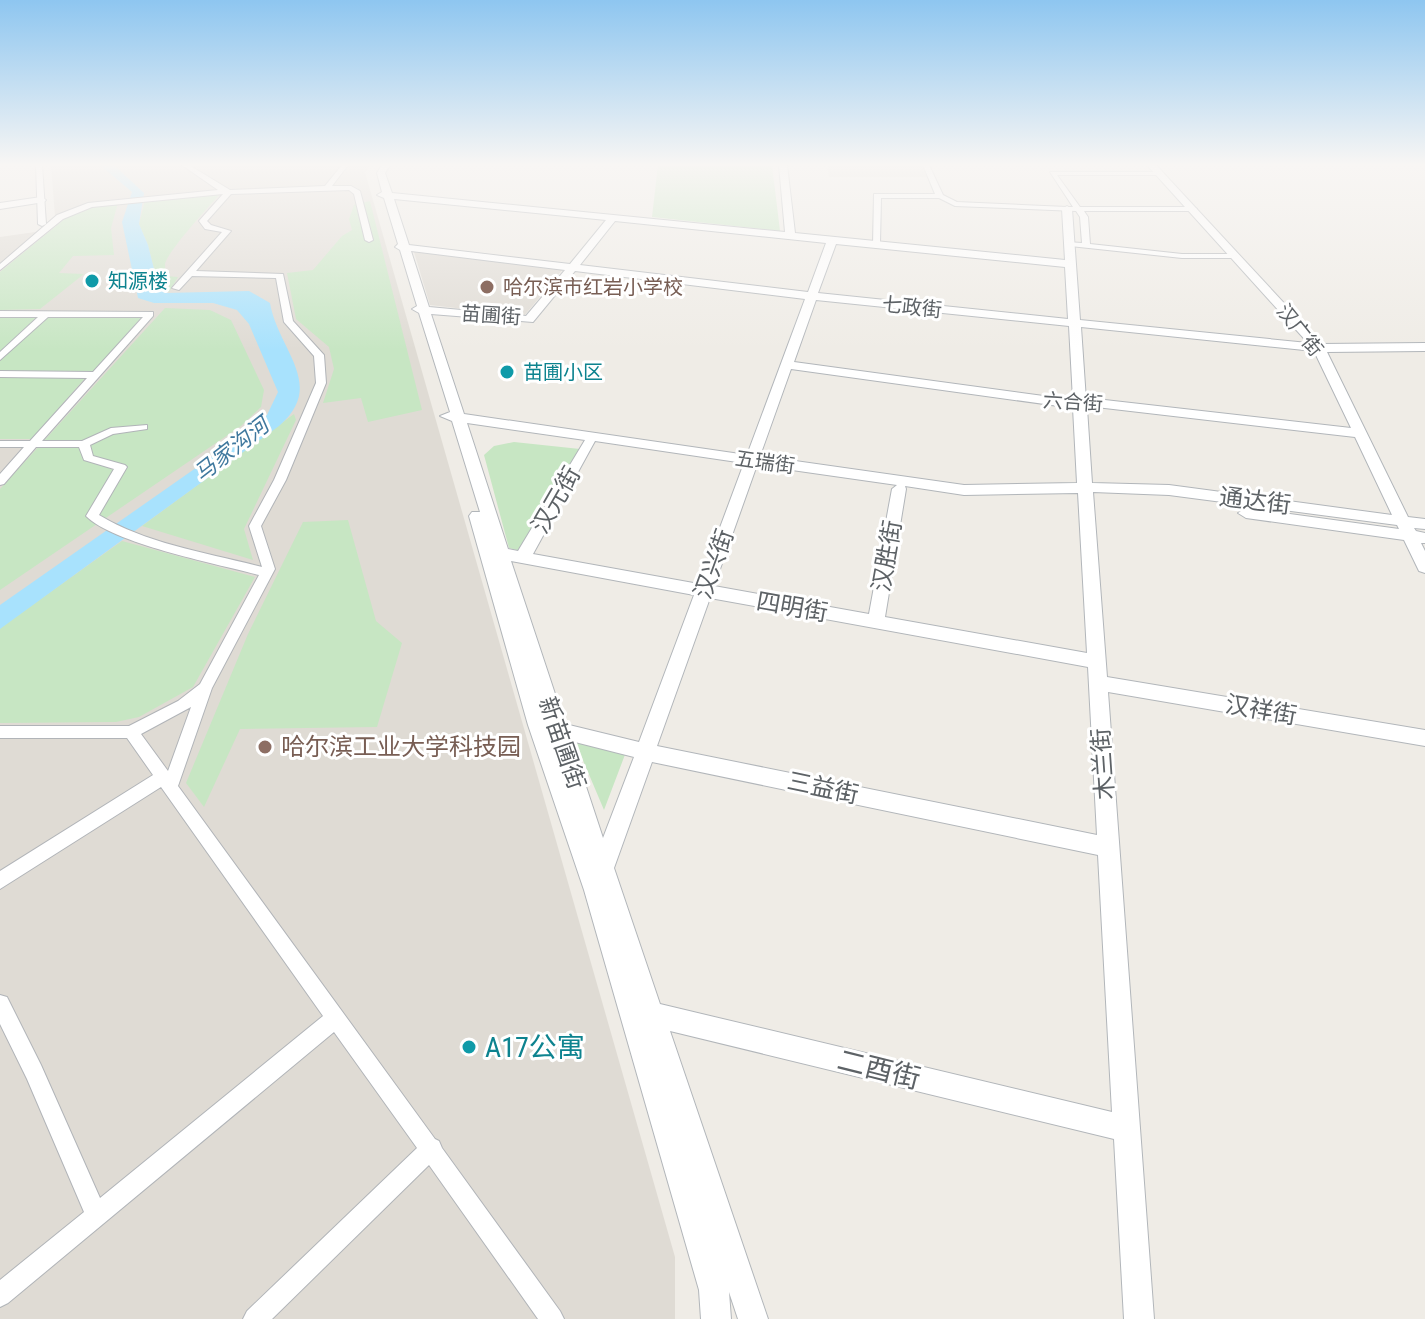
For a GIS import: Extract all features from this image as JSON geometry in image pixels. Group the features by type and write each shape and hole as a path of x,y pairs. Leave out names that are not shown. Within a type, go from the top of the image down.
{"street":[{"path":"0,268 49,227"},
{"path":"176,288 227,231 208,227"},
{"path":"366,227 369,240"},
{"name":"新苗圃街","path":"395,227 595,890 753,1319"},
{"name":"苗圃街","path":"421,310 529,320 606,227"},
{"path":"708,227 876,243 1236,256"},
{"path":"789,227 790,234"},
{"path":"876,227 876,243"},
{"name":"木兰街","path":"1074,227 1075,323 1139,1319"},
{"name":"汉广街","path":"1209,227 1319,348 1412,531 1425,567"},
{"name":"汉兴街","path":"595,890 833,238"},
{"name":"七政街","path":"402,247 812,296 1319,348 1425,347"},
{"path":"0,881 166,782 205,688 269,569 255,526 280,480 321,383 319,355 289,322 280,276 190,273"},
{"path":"0,314 150,314 0,481"},
{"path":"0,357 46,314"},
{"name":"六合街","path":"787,365 1080,405 1096,403 1360,433"},
{"path":"0,374 96,375"},
{"name":"新苗圃街","path":"452,417 467,447 494,552"},
{"name":"五瑞街","path":"452,417 981,500 1086,495"},
{"path":"0,444 84,444 111,431 143,427"},
{"name":"五瑞街","path":"467,447 483,436 501,432 964,490 1086,495"},
{"name":"汉元街","path":"523,557 589,443"},
{"path":"84,444 88,458 121,467 92,516 101,523 267,573"},
{"name":"汉胜街","path":"876,622 899,489"},
{"name":"通达街","path":"1086,495 1172,502 1412,531 1425,524"},
{"name":"四明街","path":"494,552 876,622 1097,673"},
{"name":"汉祥街","path":"1097,673 1425,738"},
{"path":"0,732 131,732 183,705 205,688"},
{"name":"新苗圃街","path":"548,728 604,866 714,1290 716,1319"},
{"name":"三益街","path":"548,728 646,752 1108,847"},
{"path":"131,732 552,1319"},
{"path":"0,1004 34,1072 96,1214"},
{"name":"二酉街","path":"641,1012 1126,1129"},
{"path":"0,1295 337,1017"},
{"path":"255,1319 432,1148"}],"shaded area":[{"name":"哈尔滨工业大学科技园","path":"56,227 381,227 675,1257 675,1319 0,1319 0,237 56,229"},
{"name":"哈尔滨市红岩小学校","path":"414,252 563,269 524,316 430,305"}],"green space":[{"path":"55,227 111,227 114,255 73,256 59,273 84,274 40,309 0,310 0,272"},
{"path":"140,227 192,227 165,264 166,276 178,277 169,292 159,289"},
{"path":"351,227 376,227 422,410 368,422 361,398 323,403 334,369 329,347 296,319 287,273 313,270 342,236 352,230"},
{"path":"739,227 779,227 780,231"},
{"path":"165,308 210,310 231,320 264,390 261,407 241,426 0,590 0,489"},
{"path":"0,316 40,317 0,353"},
{"path":"48,317 143,317 94,373 0,372 0,360"},
{"path":"0,376 86,377 32,439 0,439"},
{"path":"294,414 296,420 244,529 253,560 142,526"},
{"path":"514,442 580,449 521,551 509,548 484,455 494,446"},
{"path":"348,520 376,621 402,643 377,727 240,729 204,807 186,783 248,634 303,522"},
{"path":"122,541 255,577 193,687 139,717 116,722 0,723 0,628"},
{"path":"574,739 626,752 604,810"}],"water":[{"name":"马家沟河","path":"123,227 140,227 159,289 165,293 249,291 270,303 299,381 299,396 293,411 279,426 0,629 0,605 233,442 267,415 278,392 249,324 237,310 213,303 154,303 138,298"}],"place":[{"name":"知源楼","path":"92,281"},
{"name":"哈尔滨市红岩小学校","path":"487,287"},
{"name":"苗圃小区","path":"507,372"},
{"name":"哈尔滨工业大学科技园","path":"265,747"},
{"name":"A17公寓","path":"469,1047"}]}
